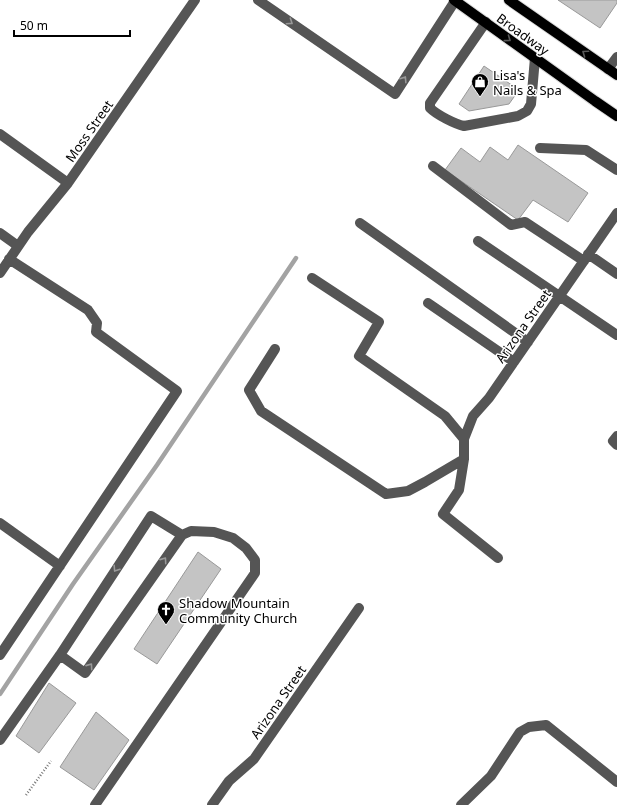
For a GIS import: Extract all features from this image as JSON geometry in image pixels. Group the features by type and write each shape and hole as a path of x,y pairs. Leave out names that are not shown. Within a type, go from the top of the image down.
{"main road":[{"name":"Broadway","path":"454,0 617,116"},
{"name":"Broadway","path":"509,0 617,75"}],"street":[{"name":"Moss Street","path":"0,273 28,232 68,183 195,0"},
{"path":"258,0 395,94 454,0"},
{"path":"486,22 430,103 430,108 433,112 464,126 518,116 526,111 531,104 535,58"},
{"path":"608,69 617,58"},
{"path":"0,134 68,183"},
{"path":"540,148 586,150 617,170"},
{"path":"433,166 511,225 525,222 586,258 617,274"},
{"name":"Arizona Street","path":"498,558 443,514 459,490 464,458 464,439 474,416 489,398 617,213"},
{"path":"360,223 528,342"},
{"path":"0,233 18,246"},
{"path":"478,242 560,296 617,336"},
{"path":"0,655 178,391 96,332 97,322 88,310 9,259"},
{"path":"312,278 379,322 358,356 445,416 464,439"},
{"path":"428,303 514,362"},
{"path":"275,349 249,390 261,411 386,494 408,491 464,458"},
{"path":"617,436 613,441 617,445"},
{"path":"0,740 60,655 152,516 182,536"},
{"path":"0,523 60,566"},
{"path":"60,655 85,673 182,536 191,531 214,532 233,538 246,548 255,560 255,573 95,805"},
{"name":"Arizona Street","path":"212,805 229,781 254,758 359,608"},
{"path":"461,805 491,776 520,732 529,727 546,725 617,782"}],"path":[{"path":"26,795 51,761"}],"building":[{"path":"558,0 617,0 617,3 600,28"},
{"path":"484,66 519,90 509,104 469,111 459,104"},
{"path":"518,145 588,193 568,222 533,200 518,220 445,170 461,148 480,162 490,147 508,160"},
{"path":"198,552 221,569 157,664 134,649"},
{"path":"49,683 76,703 39,753 16,736"},
{"path":"96,712 129,740 94,790 60,767"}],"waterway":[{"path":"0,694 73,584 157,465 296,258"}],"place":[{"name":"Lisa's Nails & Spa","path":"480,97"},
{"name":"Shadow Mountain Community Church","path":"166,625"}]}
